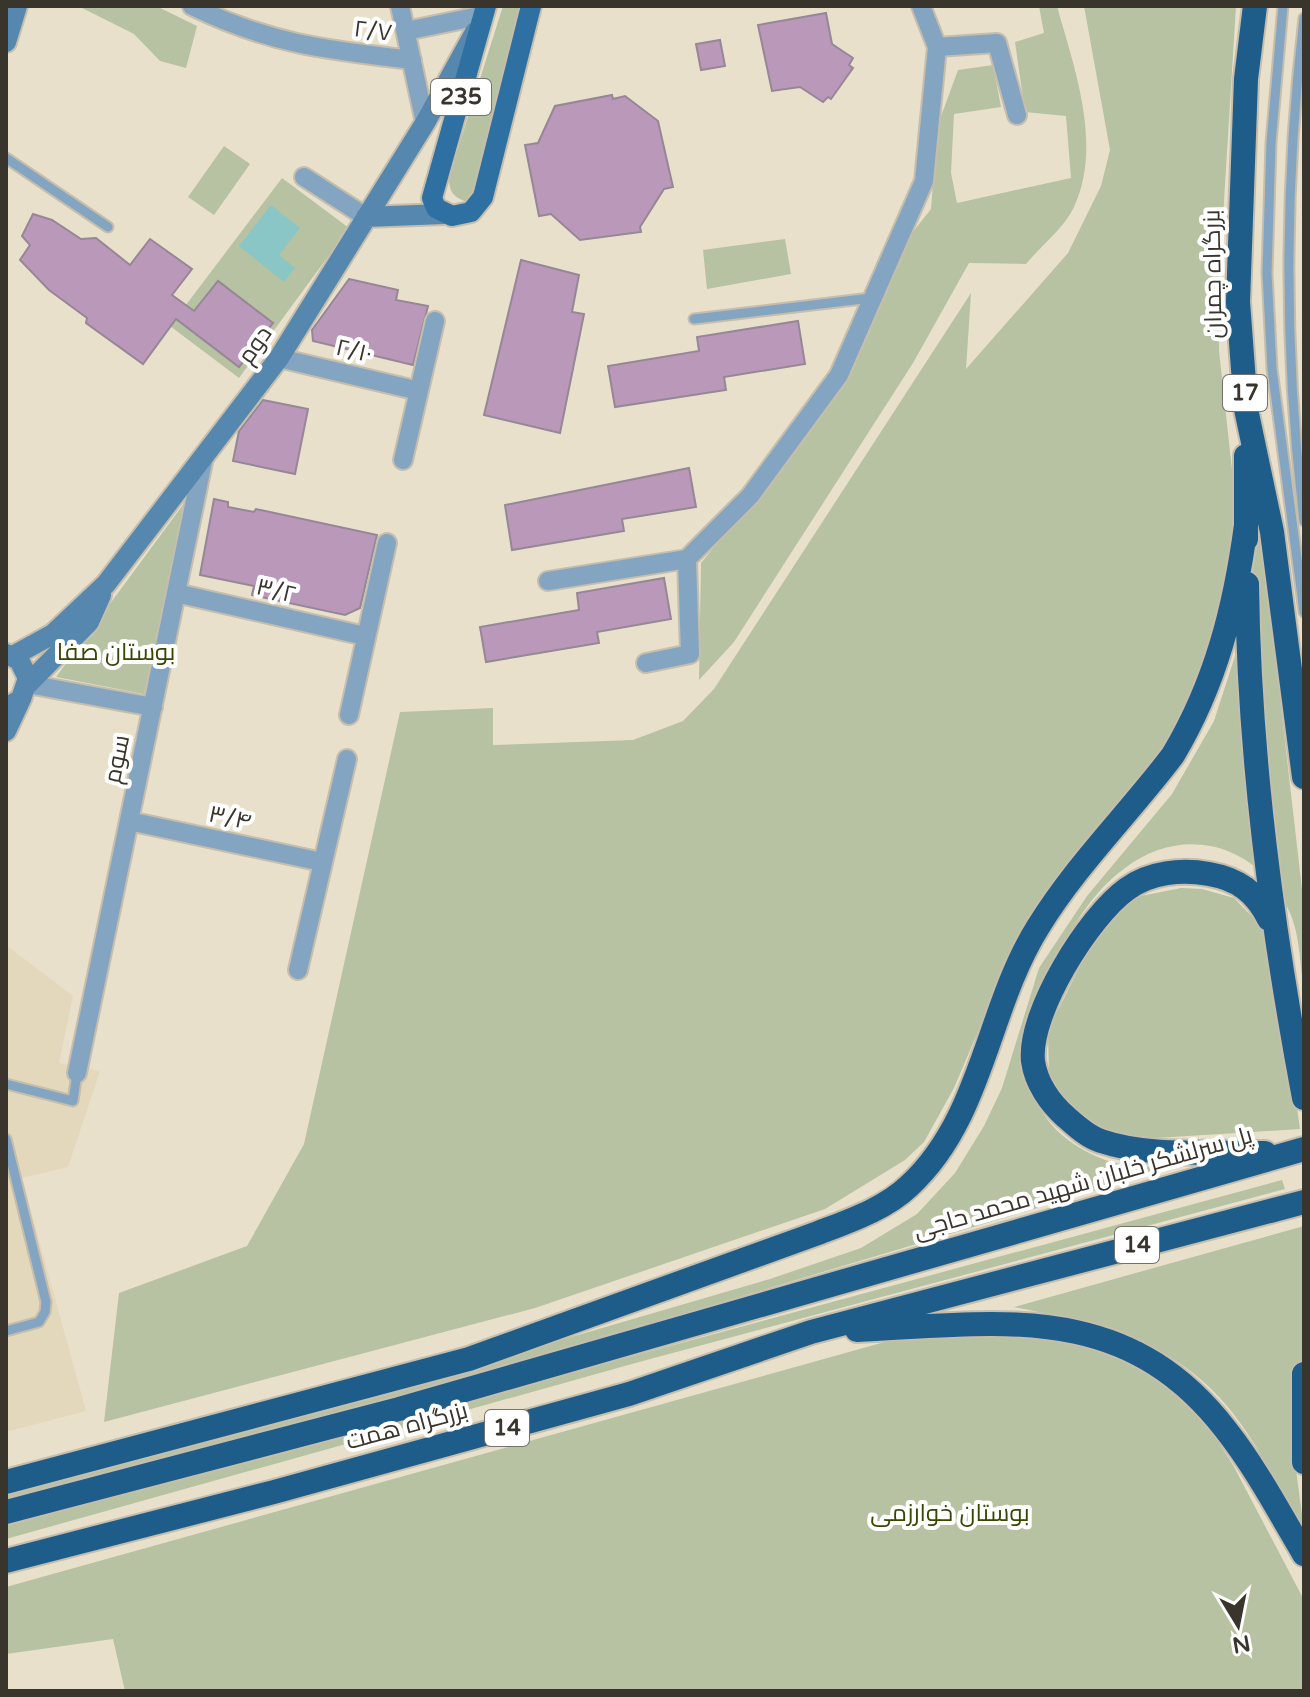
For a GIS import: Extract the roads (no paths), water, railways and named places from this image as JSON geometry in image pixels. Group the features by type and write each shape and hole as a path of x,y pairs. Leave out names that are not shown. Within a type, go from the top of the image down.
{"highway":[{"name":"بزرگراه چمران","path":"1255,6 1246,79 1238,302 1246,409 1272,532 1304,777"},
{"path":"1246,409 1248,693 1275,935 1304,1098"},
{"path":"6,1482 469,1359 818,1233 868,1213 909,1187 937,1153 969,1095 1014,972 1038,926 1155,780 1191,725 1211,680 1228,625 1246,525"},
{"path":"1275,935 1253,893 1220,876 1171,873 1129,888 1096,919 1054,990 1039,1019 1033,1061 1042,1088 1057,1109 1099,1141 1147,1149 1296,1152"},
{"name":"پل سرلشکر خلبان شهید محمد حاجی","path":"767,1302 1296,1152"},
{"name":"بزرگراه همت","path":"6,1561 274,1492 629,1394 811,1332 1304,1202"},
{"name":"بزرگراه همت","path":"6,1512 399,1409 767,1302"},
{"path":"811,1332 1006,1322 1097,1335 1130,1349 1177,1378 1226,1430 1304,1554"},
{"path":"1304,1374 1304,1462"}],"main road":[{"name":"235","path":"485,10 432,198 443,214 462,216 478,205 531,6"},
{"path":"6,42 13,8"},
{"name":"دوم","path":"10,655 53,634 106,584 279,358 425,123 485,10"},
{"path":"366,217 443,214"},
{"name":"دوم","path":"6,731 18,697 89,622 106,584"},
{"path":"10,655 26,671 18,697"}],"street":[{"name":"۲/۷","path":"192,6 240,29 302,47 412,60"},
{"path":"400,6 425,123"},
{"path":"548,581 687,559 750,496 839,375 924,181 937,47 921,6"},
{"path":"406,31 485,10"},
{"path":"937,47 997,43 1017,115"},
{"path":"304,177 366,217"},
{"path":"403,460 435,321"},
{"name":"۲/۱۰","path":"279,358 419,391"},
{"name":"سوم","path":"77,1073 204,454"},
{"path":"349,715 387,543"},
{"path":"646,663 690,654 687,559"},
{"name":"۳/۲","path":"176,593 365,636"},
{"path":"18,697 153,707"},
{"path":"298,970 347,759"},
{"name":"۳/۴","path":"129,821 322,862"}],"lane":[{"path":"1283,6 1271,143 1267,273 1272,369 1304,612"},
{"path":"1304,18 1289,196 1290,346 1304,521"},
{"path":"6,158 108,227"},
{"path":"694,319 875,297"},
{"path":"6,1084 73,1101 77,1073"},
{"path":"6,1139 46,1302 39,1322 6,1331"}],"water":[{"path":"271,205 300,228 279,255 295,268 284,282 239,246"}],"park label":[{"name":"بوستان صفا","path":"116,652"},
{"name":"بوستان خوارزمی","path":"950,1513"}]}
